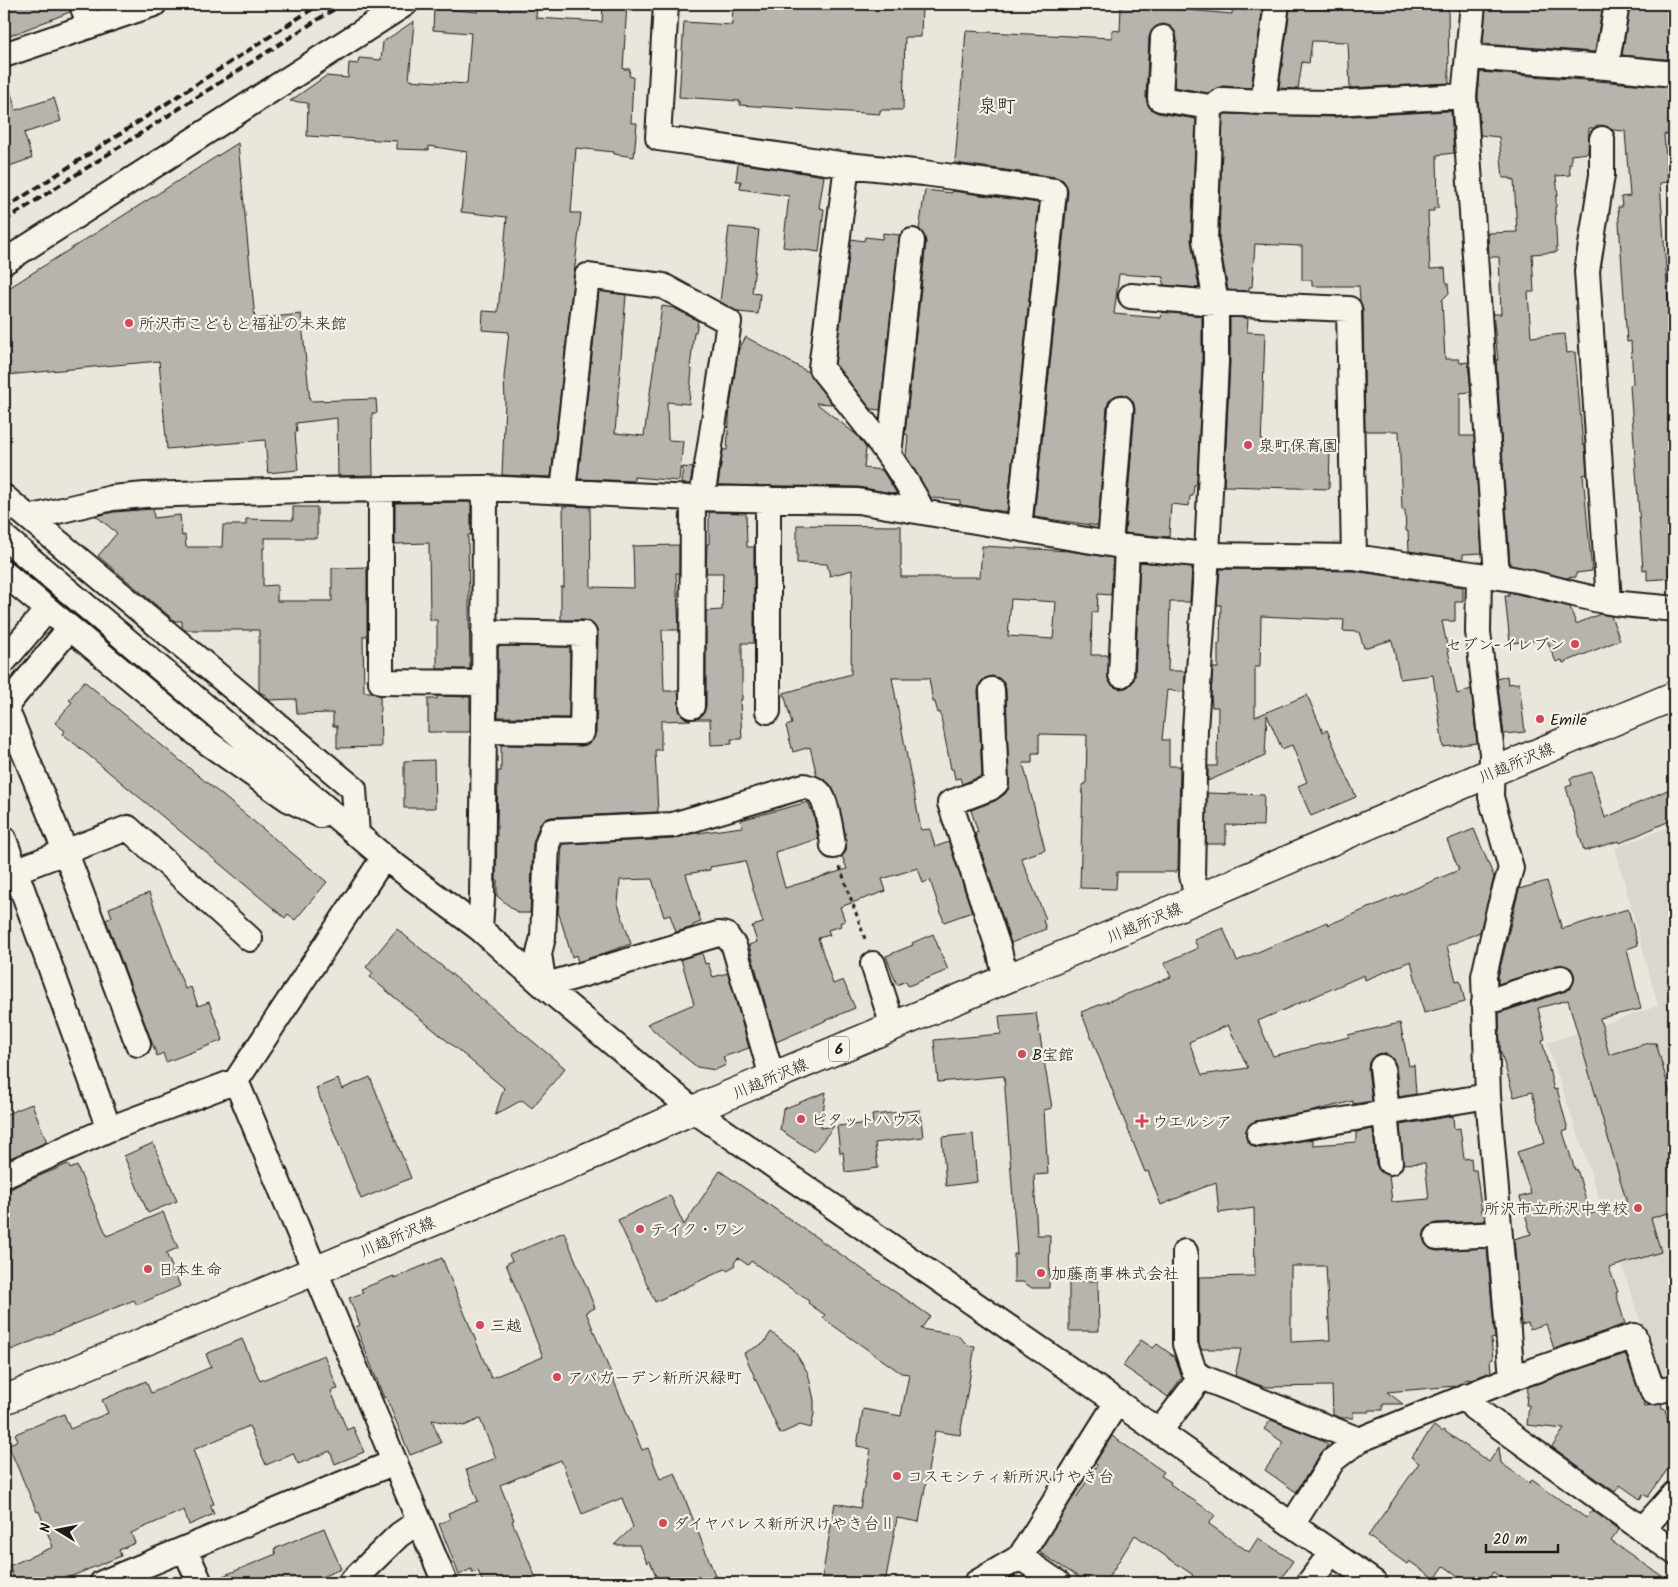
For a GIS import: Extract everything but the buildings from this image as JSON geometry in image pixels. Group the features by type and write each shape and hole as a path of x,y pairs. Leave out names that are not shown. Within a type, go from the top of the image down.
{"main road":[{"name":"川越所沢線","path":"4,1400 574,1163 693,1110 1197,899 1674,696"}],"street":[{"path":"4,55 85,15 154,4"},
{"path":"4,262 405,4"},
{"path":"666,4 658,138 847,165 924,173 1054,191 1018,528"},
{"path":"1263,102 1277,4"},
{"path":"1473,4 1464,96 1488,575 1478,632 1489,724 1492,772 1491,797 1511,868 1484,976 1484,1003 1488,1096 1512,1378"},
{"path":"1606,67 1617,4"},
{"path":"1163,38 1160,99 1210,107 1223,100 1333,102 1464,96"},
{"path":"1468,57 1674,74"},
{"path":"1197,899 1192,875 1195,730 1207,555 1216,362 1216,303 1205,240 1210,107"},
{"path":"1602,139 1602,175 1587,271 1609,602"},
{"path":"847,165 821,368 889,455 914,493 923,512"},
{"path":"889,455 912,241"},
{"path":"563,491 587,276 663,286 729,322 698,498 692,706"},
{"path":"1131,296 1216,303 1349,309 1354,557"},
{"path":"1121,408 1118,546 1121,675"},
{"path":"29,518 112,498 242,491 485,488 698,498 858,500 1118,546 1207,555 1354,557 1488,575 1538,584 1609,602 1674,609"},
{"path":"480,929 484,731 485,488"},
{"path":"381,489 381,682 484,683"},
{"path":"4,497 354,789 357,834"},
{"path":"768,499 768,711"},
{"path":"4,537 384,857 480,929 544,986 693,1110 1117,1402 1375,1583"},
{"path":"4,573 208,743 288,799 357,834"},
{"path":"4,661 47,610"},
{"path":"69,629 9,702 8,711 66,853 138,1044"},
{"path":"484,632 584,634 582,732 484,731"},
{"path":"992,690 996,783 990,788 950,804 999,950 1006,979"},
{"path":"544,986 539,954 543,937 547,844 552,830 673,825 804,786 815,789 822,796 833,846"},
{"path":"10,873 128,828 250,939"},
{"path":"4,839 10,873 110,1129"},
{"path":"4,1176 110,1129 236,1081 384,857"},
{"path":"544,986 718,934 726,935 734,946 772,1077"},
{"path":"873,964 893,1026"},
{"path":"1484,1003 1561,978"},
{"path":"1382,1067 1390,1162"},
{"path":"236,1081 445,1583"},
{"path":"1259,1134 1488,1096"},
{"path":"1437,1237 1499,1234"},
{"path":"1185,1252 1186,1344 1194,1371 1201,1377 1359,1440"},
{"path":"1292,1526 1333,1460 1359,1440 1512,1378 1634,1336 1652,1392 1674,1387"},
{"path":"1159,1432 1201,1377"},
{"path":"1466,1396 1474,1408 1674,1552"},
{"path":"976,1583 1020,1557 1117,1402"},
{"path":"102,1583 395,1462"},
{"path":"1643,1529 1674,1494"},
{"path":"350,1583 399,1535 418,1522"},
{"path":"185,1549 200,1583"},
{"path":"1309,1583 1331,1553"},
{"path":"1020,1557 1058,1583"}],"path":[{"path":"833,846 873,964"}],"shaded area":[{"name":"所沢市立所沢中学校","path":"1674,825 1674,1372 1659,1376 1547,1043 1658,1006 1615,848"}],"railway":[{"path":"4,209 320,4"},
{"path":"4,221 342,4"}],"place":[{"name":"所沢市こどもと福祉の未来館","path":"129,323"},
{"name":"泉町保育園","path":"1248,445"},
{"name":"セブン-イレブン","path":"1575,644"},
{"name":"Emile","path":"1540,719"},
{"name":"B宝館","path":"1022,1054"},
{"name":"ピタットハウス","path":"801,1119"},
{"name":"ウエルシア","path":"1142,1121"},
{"name":"所沢市立所沢中学校","path":"1638,1208"},
{"name":"テイク・ワン","path":"640,1229"},
{"name":"日本生命","path":"148,1269"},
{"name":"加藤商事株式会社","path":"1041,1273"},
{"name":"三越","path":"480,1325"},
{"name":"アパガーデン新所沢緑町","path":"557,1377"},
{"name":"コスモシティ新所沢けやき台","path":"897,1476"},
{"name":"ダイヤパレス新所沢けやき台Ⅱ","path":"663,1523"}],"district":[{"name":"泉町","path":"997,105"}]}
